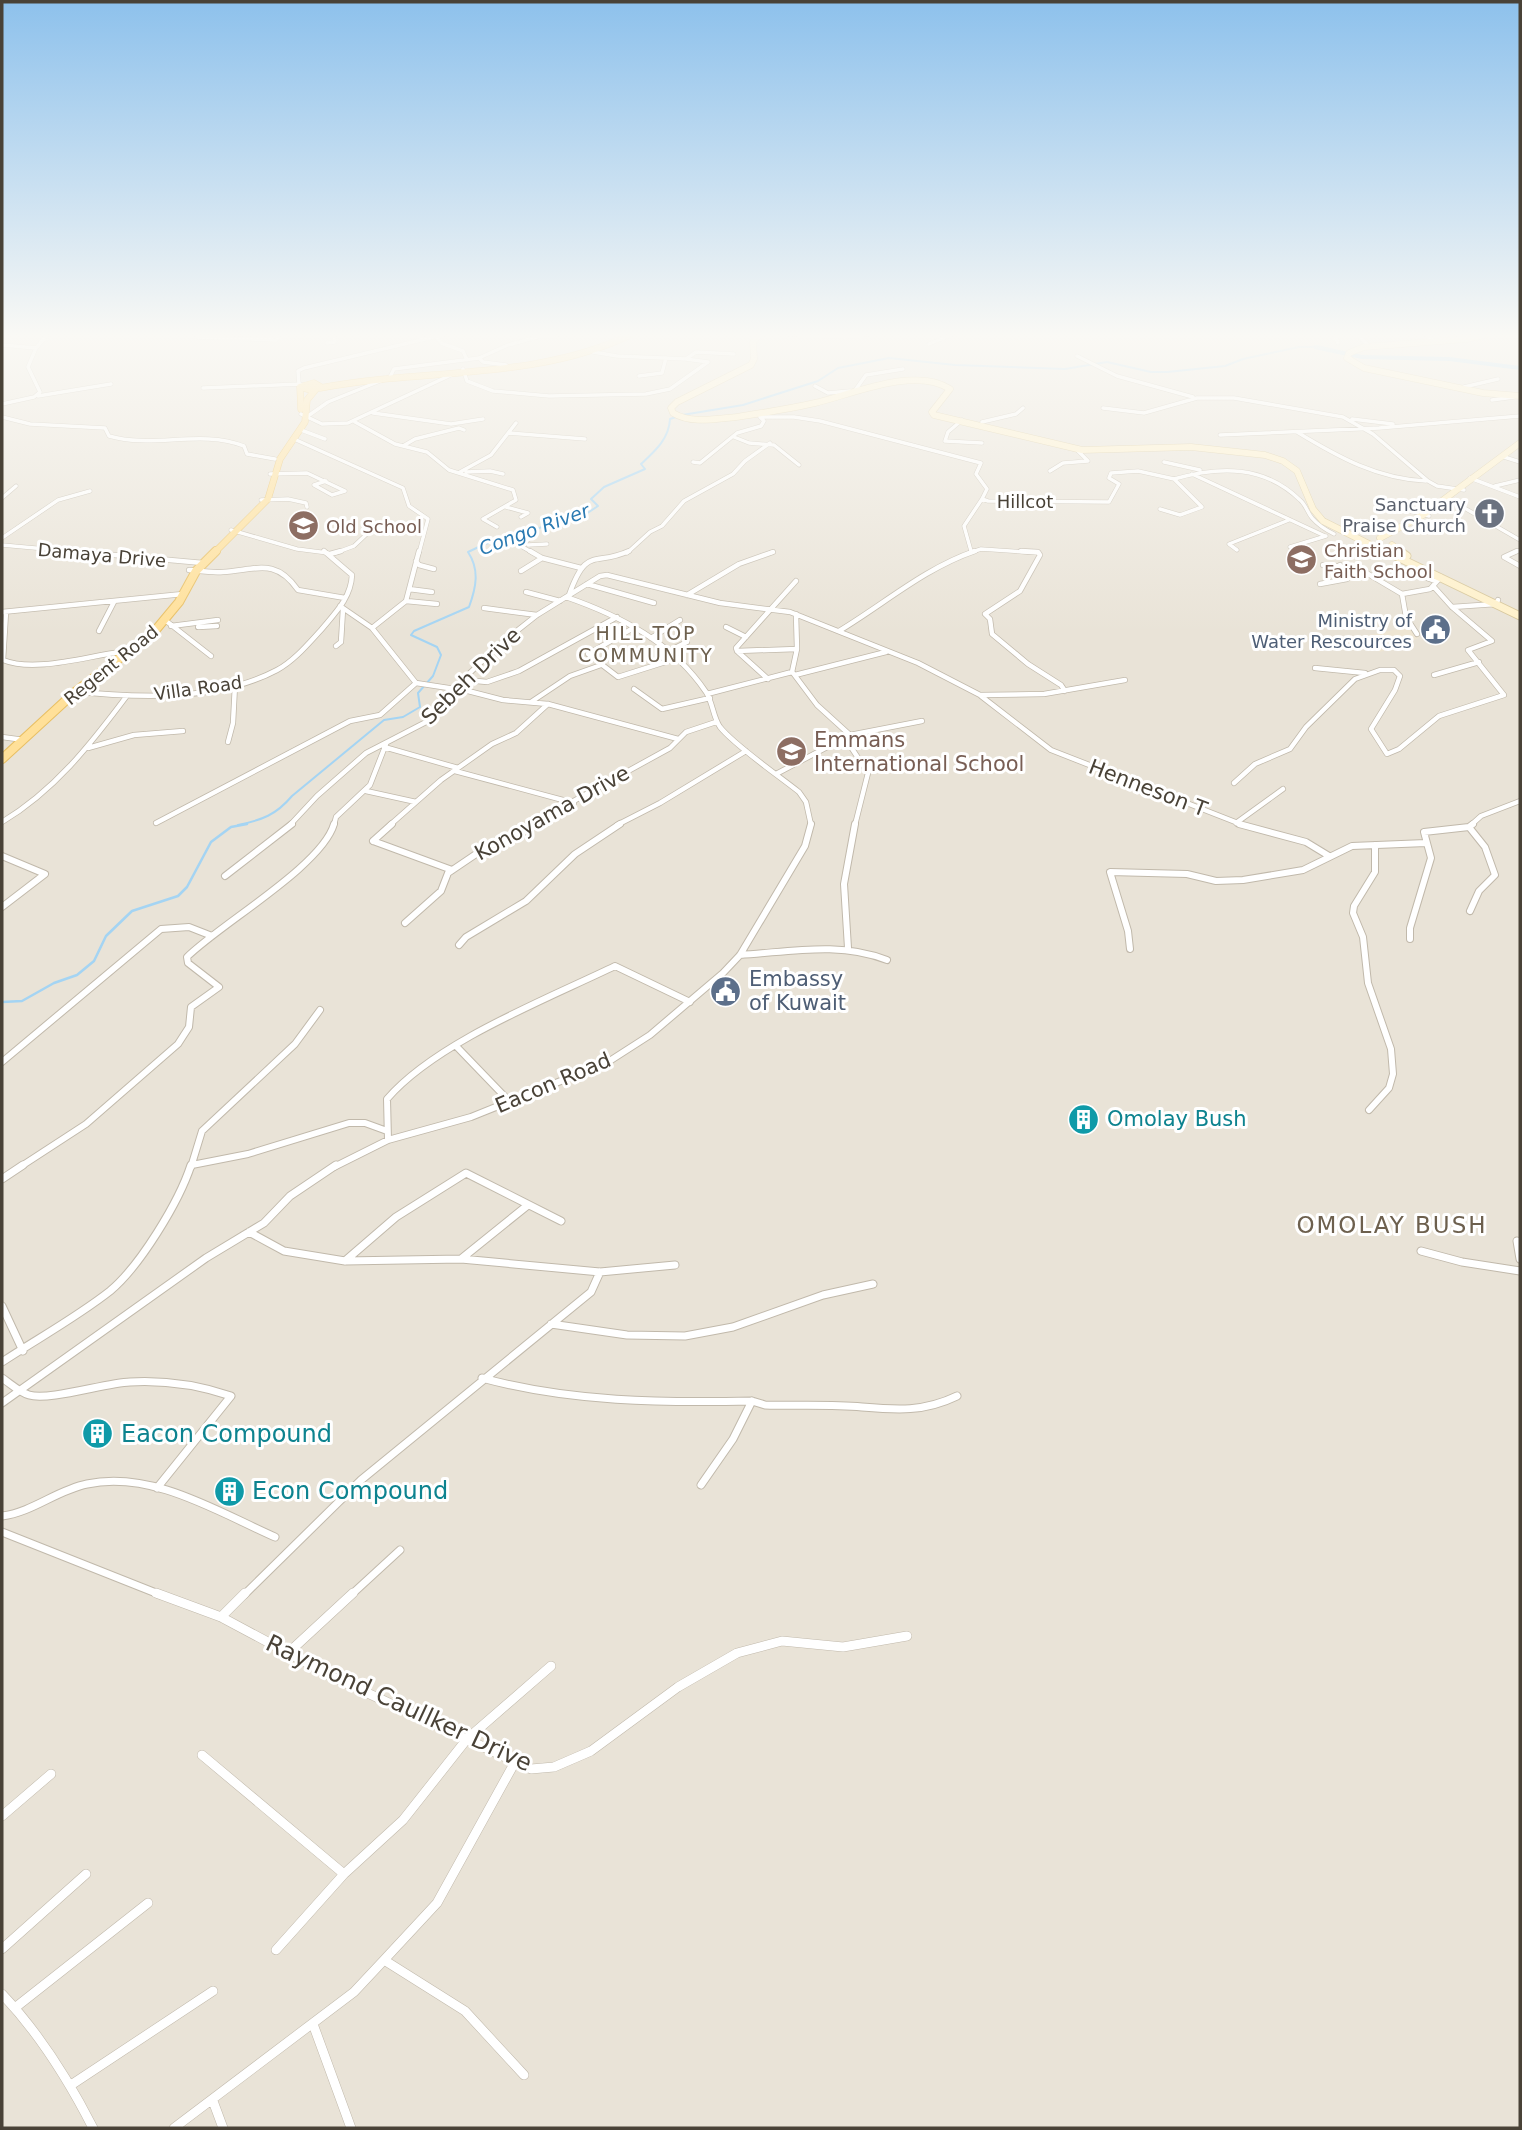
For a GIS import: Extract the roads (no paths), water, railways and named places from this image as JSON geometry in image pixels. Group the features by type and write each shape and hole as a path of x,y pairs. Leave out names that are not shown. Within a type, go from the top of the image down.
{"main road":[{"name":"Regent Road","path":"273,474 275,459 293,433"},
{"name":"Regent Road","path":"2,759 73,691 149,631 166,612 196,566 265,500 280,459 298,433"},
{"path":"1015,433 1076,449 1096,451 1191,447 1265,455 1283,461 1297,471 1317,516 1338,533 1392,544 1421,563 1520,614"},
{"path":"1028,433 1087,448 1194,445 1252,450 1278,456 1303,472 1319,506 1329,520 1376,542 1437,582 1497,602"},
{"path":"1392,544 1395,536 1449,499 1520,443"},
{"path":"1504,457 1520,449"},
{"path":"1376,542 1426,516"},
{"name":"Regent Road","path":"124,653 170,625 179,594"},
{"name":"Regent Road","path":"2,751 20,739"}],"street":[{"path":"108,433 127,442 184,439 227,441 244,446 247,454 275,459"},
{"path":"310,433 325,439"},
{"path":"375,433 390,442 427,452 444,467 513,490 516,500 483,519 497,527"},
{"path":"403,446 415,439 437,433"},
{"path":"459,472 491,455 509,433"},
{"path":"514,433 584,439"},
{"path":"693,462 700,463 739,433"},
{"name":"Hillcot","path":"865,433 981,463 976,474 986,489 982,499 1109,502 1119,484 1109,478 1111,473 1138,471 1174,479"},
{"path":"948,433 945,441 982,443"},
{"path":"1220,435 1250,433"},
{"path":"1301,433 1380,474 1400,480 1428,481"},
{"path":"1371,433 1428,481 1437,486 1461,490"},
{"path":"734,437 755,444 770,443 799,465"},
{"path":"294,439 323,449 367,474 405,489 409,506 428,519 406,601 372,628"},
{"path":"716,722 709,696 678,658 635,627 568,596 572,581 581,568 594,557 627,553 649,532 662,526 684,501 733,474 745,461 770,443"},
{"path":"1050,471 1063,463 1088,461 1088,457 1076,449"},
{"path":"1504,457 1520,462"},
{"path":"1164,462 1200,470 1217,468 1252,471 1273,479 1304,503 1317,524 1338,533"},
{"path":"1160,509 1180,515 1202,508 1174,479 1200,470"},
{"path":"459,472 490,471 503,474"},
{"path":"273,474 304,472 327,480 345,491 332,495 314,485 327,480"},
{"path":"1192,474 1325,536"},
{"path":"1473,480 1520,497"},
{"path":"1493,486 1520,480"},
{"path":"2,498 16,486"},
{"path":"2,538 58,500 90,491"},
{"path":"971,551 964,526 982,499"},
{"path":"1449,499 1520,540"},
{"path":"265,500 301,500 307,507"},
{"path":"1389,505 1426,516"},
{"path":"506,507 528,513 521,517"},
{"path":"1237,550 1229,544 1289,520"},
{"path":"330,554 348,549 373,529 380,528"},
{"path":"233,531 297,549 330,554 352,575 351,587 345,598"},
{"path":"1290,547 1338,533"},
{"path":"513,539 545,543"},
{"path":"532,541 519,545 542,558 581,568"},
{"name":"Damaya Drive","path":"2,545 196,566 271,568 287,574 298,590 345,598"},
{"path":"839,631 878,608 938,565 971,551 1007,550 1040,555 1031,579 1022,589 1008,601 999,603 985,614 990,619 992,634 1028,664 1061,685 1065,691"},
{"path":"1520,550 1504,557 1520,566"},
{"path":"687,595 745,561 773,552"},
{"path":"521,571 542,558"},
{"path":"415,561 419,565 434,569"},
{"path":"1323,565 1358,568 1402,594 1437,582"},
{"path":"1321,584 1347,579 1340,565"},
{"path":"1315,668 1367,673 1384,669 1396,671 1400,676 1394,692 1374,720 1371,729 1387,754 1408,742 1435,719 1479,699 1504,693 1468,650 1492,641 1452,607 1437,582 1400,568"},
{"name":"Sebeh Drive","path":"225,876 298,819 317,796 366,753 428,721 454,689 499,645 537,615 587,584 607,575 687,595 796,614 937,672 980,695 1065,691 1125,680"},
{"path":"737,651 736,648 796,581"},
{"path":"587,584 654,603"},
{"path":"409,589 432,592"},
{"path":"526,592 560,601"},
{"path":"124,653 32,664 8,664 3,660 4,612 179,594"},
{"path":"1402,594 1406,617 1417,634"},
{"name":"Villa Road","path":"73,691 126,696 235,685 285,664 342,607 345,598"},
{"path":"406,601 437,604"},
{"path":"99,631 114,602"},
{"path":"1452,607 1497,602"},
{"path":"342,607 372,628 419,684 503,700 548,704 678,739"},
{"path":"336,646 341,642 342,607"},
{"path":"485,608 537,615"},
{"path":"796,614 797,649 793,673 817,705 848,736 868,773 858,807 844,884 848,948"},
{"path":"466,680 487,682 519,671 617,617"},
{"path":"651,638 680,620"},
{"path":"170,625 217,623"},
{"path":"170,625 211,656"},
{"path":"635,627 587,654 620,677 678,658"},
{"path":"726,627 746,637"},
{"path":"669,651 687,642"},
{"path":"737,651 797,649"},
{"path":"737,651 768,679"},
{"path":"634,689 663,709 768,679 886,652"},
{"path":"1434,675 1479,662"},
{"path":"531,702 570,676 601,665"},
{"path":"1234,783 1255,764 1290,749 1306,727 1348,685 1367,673"},
{"path":"156,823 230,787 350,721 380,715 419,684"},
{"path":"228,742 233,723 235,685"},
{"name":"Henneson T","path":"980,695 1051,750 1236,823 1271,835 1306,842 1329,856"},
{"path":"2,822 44,795 86,749 126,696"},
{"path":"452,870 373,841 456,770 492,744 516,733 548,704"},
{"path":"776,774 848,736 922,720"},
{"name":"Konoyama Drive","path":"405,923 438,895 444,879 452,870 500,839 574,803 670,748 687,732 716,722"},
{"name":"Eacon Road","path":"2,1402 206,1258 269,1220 290,1196 317,1177 352,1156 388,1140 446,1125 608,1062 650,1035 740,955 810,836 811,824 806,802 799,792 746,751 716,722"},
{"path":"86,749 134,735 183,731"},
{"path":"2,737 20,739"},
{"path":"2,1179 72,1134 178,1044 189,1027 191,1007 218,990 218,985 186,960 197,947 270,894 326,839 332,831 336,817 366,791 385,745 456,770 574,803"},
{"path":"459,945 475,931 538,892 575,854 610,829 746,751"},
{"path":"1236,823 1283,789"},
{"path":"366,791 416,802"},
{"path":"1410,939 1410,928 1431,858 1424,832 1469,827 1481,816 1520,801"},
{"path":"1469,827 1485,847 1495,875 1479,891 1471,911"},
{"path":"1130,949 1128,931 1110,872 1187,874 1216,881 1243,880 1303,870 1352,846 1426,843"},
{"path":"1368,1110 1389,1088 1393,1074 1391,1049 1368,984 1363,937 1353,913 1375,872 1375,845"},
{"path":"2,856 45,874 2,907"},
{"path":"2,1062 162,929 189,927 212,936"},
{"path":"740,955 848,948 871,952 887,960"},
{"path":"388,1140 387,1105 390,1095 405,1077 457,1047 615,966 690,1002"},
{"path":"2,1362 23,1351 125,1278 171,1211 192,1165 202,1131 295,1044 320,1010"},
{"path":"457,1047 510,1102"},
{"path":"192,1165 248,1154 349,1123 365,1123 387,1131"},
{"path":"345,1261 396,1217 466,1173 561,1221"},
{"path":"461,1259 528,1205"},
{"path":"249,1232 293,1254 345,1261 461,1259 534,1268 600,1272 675,1265"},
{"path":"1517,1241 1520,1259"},
{"path":"1421,1251 1462,1262 1520,1271"},
{"path":"221,1617 361,1480 482,1378 591,1292 600,1272"},
{"path":"551,1324 655,1337 703,1334 752,1322 814,1297 873,1284"},
{"path":"2,1306 23,1351"},
{"path":"2,1378 37,1396 98,1385 159,1381 212,1389 232,1396 157,1488"},
{"path":"482,1378 523,1389 662,1403 752,1401 765,1405 848,1406 917,1412 957,1396"},
{"path":"701,1485 733,1439 752,1401"},
{"path":"2,1516 23,1511 63,1491 88,1484 133,1481 157,1488 275,1537"},
{"name":"Raymond Caullker Drive","path":"2,1532 104,1574 221,1617 287,1654 531,1769 546,1769 577,1759 710,1667 759,1645 789,1641 843,1647 907,1636"},
{"path":"287,1654 400,1550"},
{"path":"276,1950 344,1874 403,1820 467,1739 551,1667"},
{"path":"202,1755 344,1874"},
{"path":"174,2128 354,1992 384,1960 437,1903 515,1762"},
{"path":"2,1816 51,1774"},
{"path":"2,1949 86,1874"},
{"path":"16,2007 148,1903"},
{"path":"384,1960 465,2011 524,2075"},
{"path":"71,2085 213,1991"},
{"path":"2,1994 16,2007 71,2085 93,2128"},
{"path":"313,2024 351,2128"},
{"path":"213,2101 223,2128"}],"waterway":[{"name":"Congo River","path":"238,825 261,819 274,812 384,720 403,717 420,707 418,693 433,676 441,655 437,647 411,635 414,631 469,607 476,579 468,552 485,544 586,514 598,506 591,499 604,487 645,469 641,464 667,433"},
{"name":"Congo River","path":"2,1002 22,1001 54,983 77,975 94,961 106,936 132,911 178,896 187,887 211,842 231,827 247,824"}],"place":[{"name":"Sanctuary Praise Church","path":"1489,514"},
{"name":"Old School","path":"303,526"},
{"name":"Christian Faith School","path":"1301,560"},
{"name":"Ministry of Water Rescources","path":"1435,630"},
{"name":"Emmans International School","path":"791,752"},
{"name":"Embassy of Kuwait","path":"726,991"},
{"name":"Omolay Bush","path":"1084,1119"},
{"name":"Eacon Compound","path":"98,1434"},
{"name":"Econ Compound","path":"229,1491"}],"district":[{"name":"HILL TOP COMMUNITY","path":"646,644"},
{"name":"OMOLAY BUSH","path":"1392,1225"}]}
